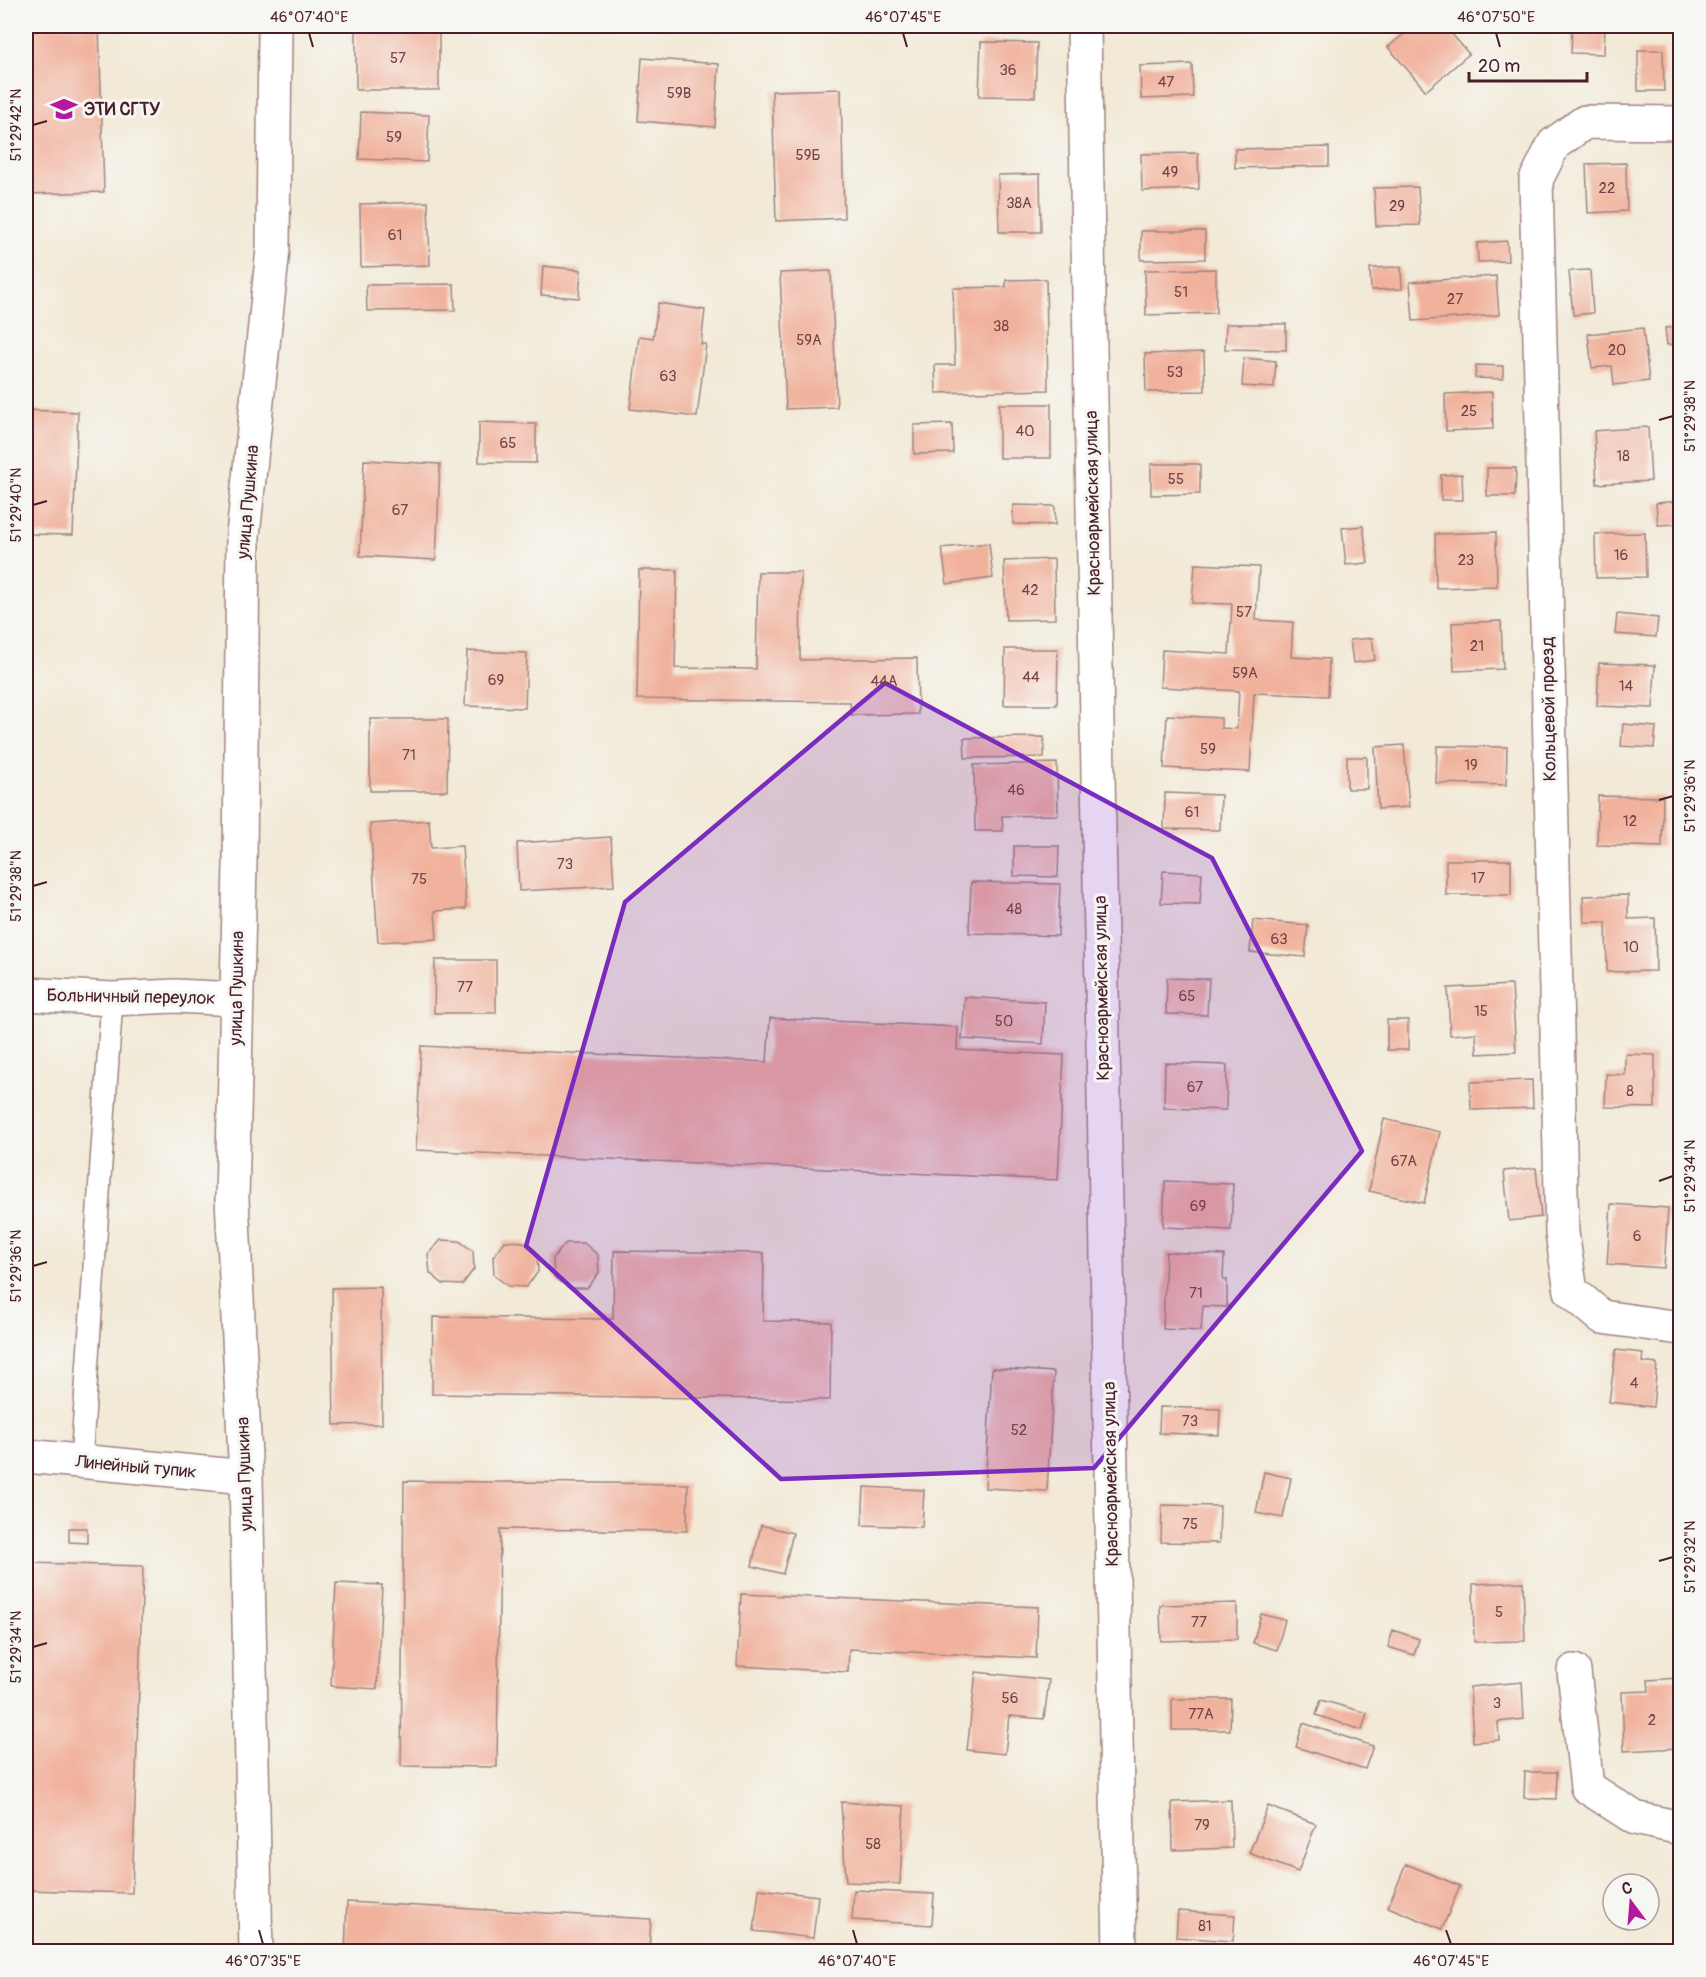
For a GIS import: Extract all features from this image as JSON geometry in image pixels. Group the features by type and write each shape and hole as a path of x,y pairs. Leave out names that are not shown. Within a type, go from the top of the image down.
{"street":[{"name":"улица Пушкина","path":"256,1952 246,1477 232,1199 243,535 273,249 275,26"},
{"name":"Красноармейская улица","path":"1084,26 1120,1952"},
{"name":"Кольцевой проезд","path":"1680,123 1585,122 1554,144 1536,180 1562,1233 1571,1291 1602,1317 1680,1328"},
{"name":"Больничный переулок","path":"26,994 112,999 175,996 237,999"},
{"name":"Линейный тупик","path":"26,1456 246,1477"},
{"path":"1574,1671 1587,1787 1635,1818 1680,1828"}],"lane":[{"path":"81,1462 112,999"}],"highlighted area":[{"path":"885,683 1212,858 1362,1151 1094,1468 781,1479 526,1246 625,902"}],"building":[{"name":"ЭТИ СГТУ","path":"26,26 99,26 104,192 26,194"},
{"path":"356,26 439,26 439,90 356,90"},
{"path":"716,26 848,26 848,30 716,28"},
{"path":"1414,26 1445,26 1469,54 1426,91 1388,47"},
{"path":"1572,26 1605,26 1604,54 1571,53"},
{"path":"981,42 1037,43 1035,97 979,96"},
{"path":"1638,50 1663,50 1664,91 1638,91"},
{"path":"642,58 719,64 715,127 638,121"},
{"path":"1192,64 1193,97 1141,99 1140,66"},
{"path":"841,89 844,218 776,221 772,91"},
{"path":"361,112 429,115 427,162 359,159"},
{"path":"1329,147 1329,166 1235,168 1235,149"},
{"path":"1198,153 1199,189 1142,191 1141,154"},
{"path":"1626,163 1627,211 1588,213 1586,164"},
{"path":"1040,174 1041,232 999,232 998,175"},
{"path":"1418,187 1420,225 1376,226 1374,188"},
{"path":"428,202 430,265 361,267 360,204"},
{"path":"1141,231 1205,231 1205,259 1141,260"},
{"path":"1507,241 1508,261 1478,262 1477,243"},
{"path":"543,266 581,270 579,298 541,295"},
{"path":"1401,267 1402,289 1371,290 1370,268"},
{"path":"1216,269 1216,313 1146,315 1145,270"},
{"path":"1590,270 1593,313 1573,315 1569,271"},
{"path":"831,271 837,407 786,409 780,273"},
{"path":"1496,276 1499,315 1413,321 1410,282"},
{"path":"1046,279 1048,390 936,393 935,365 955,365 953,288 1006,287 1006,280"},
{"path":"454,284 455,310 367,311 366,285"},
{"path":"658,303 705,310 701,344 706,344 697,417 630,409 639,336 653,338"},
{"path":"1226,324 1286,324 1286,350 1225,349"},
{"path":"1680,327 1680,344 1667,345 1665,328"},
{"path":"1643,328 1649,381 1614,385 1612,366 1592,368 1588,334"},
{"path":"1204,352 1205,391 1146,392 1145,354"},
{"path":"1244,358 1276,361 1274,388 1242,386"},
{"path":"1476,365 1503,366 1503,379 1475,378"},
{"path":"1492,392 1493,429 1446,431 1445,394"},
{"path":"999,404 1051,404 1051,458 999,458"},
{"path":"26,410 78,412 73,535 26,534"},
{"path":"479,422 536,424 536,463 479,462"},
{"path":"952,424 953,453 914,454 914,425"},
{"path":"1648,427 1651,481 1597,484 1594,431"},
{"path":"364,460 440,464 436,560 360,556"},
{"path":"1151,464 1200,464 1200,494 1151,495"},
{"path":"1487,468 1516,468 1515,496 1487,496"},
{"path":"1462,474 1463,500 1441,500 1441,475"},
{"path":"1680,501 1680,524 1658,525 1656,503"},
{"path":"1013,505 1055,506 1055,525 1013,524"},
{"path":"1363,526 1368,563 1346,565 1342,528"},
{"path":"1496,532 1497,586 1436,588 1435,534"},
{"path":"1645,533 1646,577 1596,578 1595,534"},
{"path":"989,543 993,578 947,584 942,548"},
{"path":"1054,559 1055,619 1006,620 1004,561"},
{"path":"1195,564 1259,567 1256,620 1293,622 1291,657 1329,659 1328,696 1254,693 1250,772 1164,768 1167,715 1221,718 1221,728 1237,729 1239,691 1160,687 1162,650 1229,654 1232,604 1192,603"},
{"path":"639,570 677,570 675,668 756,669 758,572 801,572 800,660 917,658 918,714 851,715 850,702 637,699"},
{"path":"1617,614 1658,618 1656,637 1615,634"},
{"path":"1501,621 1503,669 1454,671 1452,623"},
{"path":"1372,638 1375,660 1353,663 1350,640"},
{"path":"1005,649 1058,649 1057,705 1004,705"},
{"path":"467,651 527,653 525,708 465,706"},
{"path":"1599,663 1655,665 1653,708 1597,706"},
{"path":"370,719 448,719 447,791 370,791"},
{"path":"1623,724 1656,727 1654,748 1621,746"},
{"path":"1044,737 1044,757 965,758 964,738"},
{"path":"1404,745 1409,807 1378,809 1375,747"},
{"path":"1437,746 1507,747 1506,785 1436,783"},
{"path":"1347,757 1367,757 1367,789 1347,789"},
{"path":"1057,763 1058,815 1002,816 1003,831 975,831 974,765"},
{"path":"1165,793 1221,795 1220,830 1164,829"},
{"path":"1598,796 1663,797 1662,847 1597,845"},
{"path":"429,820 431,848 462,846 466,909 435,911 437,939 378,942 370,824"},
{"path":"611,837 614,886 519,891 517,843"},
{"path":"1014,846 1059,846 1058,877 1014,876"},
{"path":"1446,860 1511,860 1511,895 1446,895"},
{"path":"1163,871 1202,873 1200,904 1161,903"},
{"path":"971,882 1060,884 1058,936 969,933"},
{"path":"1628,895 1628,919 1655,918 1656,971 1607,972 1606,922 1584,922 1583,896"},
{"path":"1253,920 1308,925 1305,957 1250,952"},
{"path":"435,960 496,960 496,1013 434,1013"},
{"path":"1167,978 1209,979 1207,1015 1166,1014"},
{"path":"1512,985 1516,1052 1477,1054 1476,1033 1450,1035 1448,988"},
{"path":"965,997 1045,1002 1043,1044 962,1039"},
{"path":"770,1018 958,1027 957,1050 1064,1055 1058,1180 416,1150 421,1046 767,1062"},
{"path":"1387,1020 1408,1020 1408,1050 1387,1050"},
{"path":"1625,1054 1655,1055 1655,1108 1605,1107 1606,1074 1625,1075"},
{"path":"1165,1063 1227,1065 1226,1110 1164,1108"},
{"path":"1532,1080 1533,1108 1471,1110 1470,1082"},
{"path":"1384,1119 1440,1132 1424,1203 1369,1191"},
{"path":"1536,1168 1541,1217 1509,1221 1504,1171"},
{"path":"1165,1181 1233,1184 1231,1230 1163,1227"},
{"path":"1611,1204 1668,1208 1664,1268 1607,1264"},
{"path":"26,1221 32,1222 27,1272 26,1271"},
{"path":"441,1240 459,1241 473,1251 474,1269 462,1285 443,1284 430,1273 428,1254"},
{"path":"505,1241 523,1242 537,1254 538,1272 526,1287 508,1286 494,1275 493,1257"},
{"path":"566,1243 584,1243 598,1255 599,1273 587,1288 569,1288 554,1277 553,1258"},
{"path":"614,1251 764,1253 763,1321 831,1322 830,1400 432,1394 433,1317 613,1319"},
{"path":"1166,1252 1224,1255 1223,1280 1227,1280 1227,1307 1203,1306 1201,1331 1163,1329"},
{"path":"381,1287 382,1424 334,1425 332,1288"},
{"path":"1616,1350 1643,1353 1642,1362 1657,1364 1653,1407 1609,1402"},
{"path":"992,1368 1054,1372 1047,1491 985,1488"},
{"path":"1160,1407 1220,1409 1219,1435 1159,1433"},
{"path":"1264,1472 1291,1478 1283,1518 1256,1513"},
{"path":"404,1481 688,1484 687,1531 500,1529 497,1767 401,1766"},
{"path":"864,1487 924,1490 922,1527 862,1525"},
{"path":"1162,1505 1220,1506 1219,1543 1161,1542"},
{"path":"761,1525 793,1533 783,1574 752,1566"},
{"path":"69,1528 87,1528 87,1543 69,1542"},
{"path":"28,1563 143,1566 132,1893 26,1890"},
{"path":"1523,1582 1525,1641 1474,1642 1473,1584"},
{"path":"336,1583 382,1585 377,1689 331,1686"},
{"path":"741,1594 1038,1607 1036,1658 849,1649 848,1672 737,1666"},
{"path":"1237,1603 1237,1639 1161,1641 1160,1605"},
{"path":"1261,1614 1285,1620 1277,1650 1253,1643"},
{"path":"1393,1630 1419,1639 1414,1655 1388,1647"},
{"path":"976,1672 1049,1680 1044,1719 1009,1716 1005,1754 967,1750"},
{"path":"1680,1678 1680,1748 1624,1751 1622,1692 1649,1691 1648,1680"},
{"path":"1522,1682 1524,1719 1498,1722 1499,1740 1473,1742 1470,1687"},
{"path":"1172,1699 1231,1699 1230,1730 1172,1730"},
{"path":"1321,1700 1367,1713 1362,1730 1316,1715"},
{"path":"1303,1723 1373,1746 1365,1769 1296,1747"},
{"path":"1525,1772 1557,1772 1556,1799 1524,1798"},
{"path":"1231,1800 1232,1848 1173,1850 1172,1802"},
{"path":"841,1802 904,1806 900,1884 846,1882"},
{"path":"1268,1806 1316,1824 1298,1872 1249,1853"},
{"path":"1406,1864 1460,1886 1442,1929 1388,1907"},
{"path":"759,1889 818,1896 813,1938 754,1931"},
{"path":"854,1890 934,1894 932,1925 852,1920"},
{"path":"347,1902 651,1919 649,1952 345,1952"},
{"path":"1178,1911 1235,1915 1233,1941 1176,1937"}],"place":[{"name":"ЭТИ СГТУ","path":"64,109"}]}
